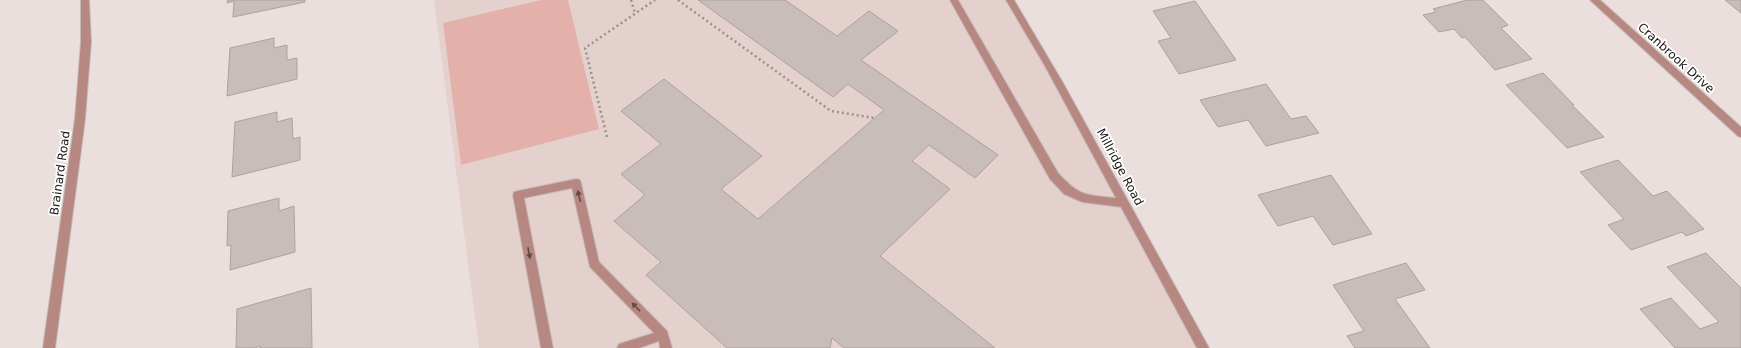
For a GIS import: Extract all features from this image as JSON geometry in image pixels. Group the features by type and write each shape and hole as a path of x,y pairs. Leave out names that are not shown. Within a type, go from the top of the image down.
{"street":[{"name":"Brainard Road","path":"49,348 80,119 86,42 85,0"},
{"path":"954,0 1054,176 1068,191 1086,199 1125,203"},
{"name":"Millridge Road","path":"1010,0 1041,49 1203,348"},
{"name":"Cranbrook Drive","path":"1594,0 1741,133"},
{"path":"547,348 518,195 576,183 594,264 663,335 666,348"},
{"path":"623,348 663,335"}],"path":[{"path":"631,0 635,13"},
{"path":"607,137 585,48 655,0"},
{"path":"678,0 831,111 875,118"}],"shaded area":[{"path":"434,0 1010,0 1203,348 479,348"},
{"path":"541,0 568,0 599,129 461,165 443,23"}],"building":[{"path":"228,0 305,0 305,2 233,17 234,1 227,3"},
{"path":"698,0 785,0 837,36 869,11 898,31 861,60 998,155 975,178 929,145 912,161 950,189 880,256 995,348 844,348 832,338 830,348 727,348 646,275 661,262 614,221 645,195 621,174 661,144 621,111 664,79 762,156 721,189 758,219 884,110 848,84 833,97"},
{"path":"1467,0 1483,0 1508,25 1501,28 1532,59 1495,70 1465,37 1462,38 1454,29 1439,32 1423,15 1436,12 1433,9"},
{"path":"1725,0 1741,0 1741,13"},
{"path":"1195,1 1236,60 1179,74 1158,41 1171,38 1153,11"},
{"path":"274,38 274,48 287,45 287,60 297,58 297,79 227,96 230,48"},
{"path":"1543,73 1604,137 1567,148 1506,85"},
{"path":"1266,84 1291,119 1306,116 1319,133 1266,146 1248,120 1218,127 1200,100"},
{"path":"277,112 277,122 292,118 293,139 300,137 300,160 232,177 235,122"},
{"path":"1618,160 1653,196 1667,191 1704,229 1686,236 1682,232 1631,250 1608,225 1624,219 1580,172"},
{"path":"1331,175 1372,234 1333,245 1313,216 1278,226 1258,195"},
{"path":"279,198 279,211 294,206 295,252 230,270 231,245 227,246 228,211"},
{"path":"1706,253 1741,288 1741,348 1675,348 1640,309 1671,298 1700,329 1719,322 1667,267"},
{"path":"1406,263 1425,290 1395,299 1430,348 1355,348 1347,336 1364,331 1333,285"},
{"path":"311,288 312,348 260,348 260,346 255,348 236,348 237,309"}]}
